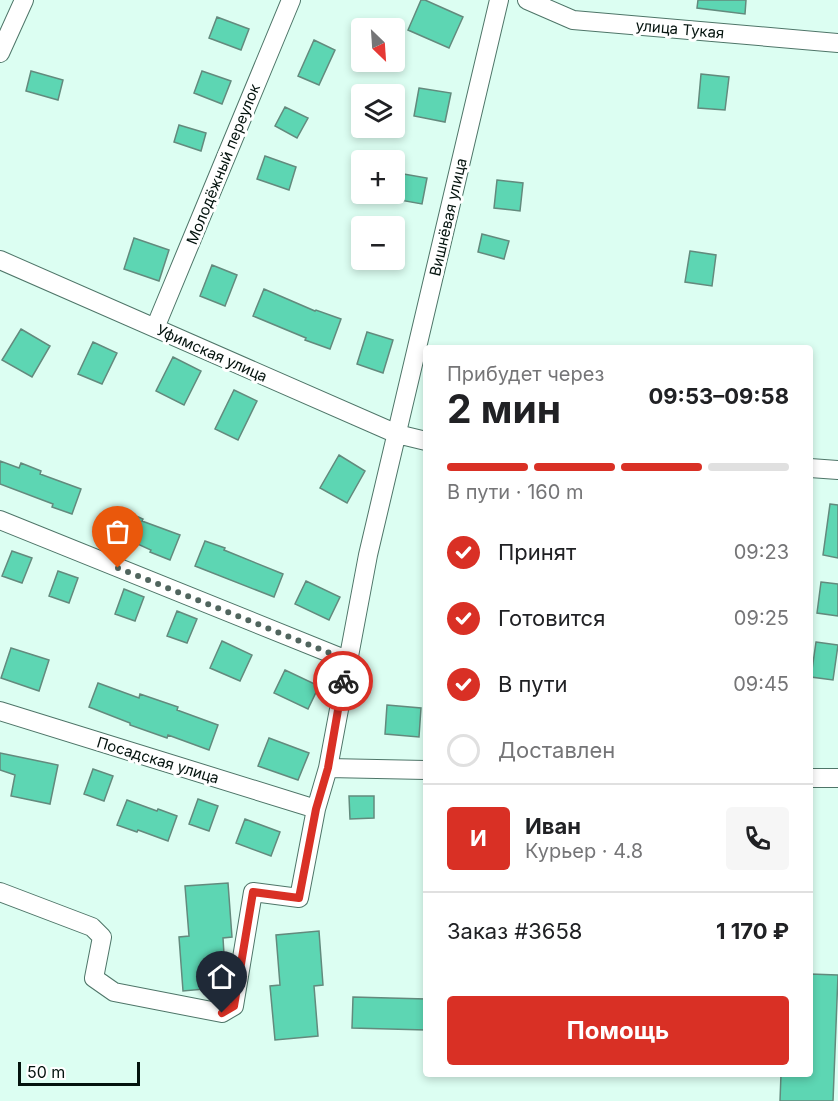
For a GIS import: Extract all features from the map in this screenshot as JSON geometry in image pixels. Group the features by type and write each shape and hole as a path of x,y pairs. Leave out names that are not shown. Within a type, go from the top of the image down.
{"street":[{"path":"0,53 24,0"},
{"name":"Молодёжный переулок","path":"155,328 291,0"},
{"name":"Вишнёвая улица","path":"0,892 93,927 102,937 94,978 114,992 222,1013 234,1006 253,892 299,898 316,809 328,768 368,555 499,0"},
{"name":"улица Тукая","path":"527,0 573,20 838,43"},
{"name":"Уфимская улица","path":"0,260 397,434 423,440"},
{"path":"813,468 838,470"},
{"path":"0,520 347,660"},
{"name":"Посадская улица","path":"0,711 316,809"},
{"path":"328,768 423,770"},
{"path":"813,778 838,778"}],"building":[{"path":"421,0 463,17 449,48 408,30"},
{"path":"698,0 746,0 745,14 697,8"},
{"path":"217,17 249,29 241,50 209,38"},
{"path":"314,40 335,50 319,85 298,76"},
{"path":"31,71 63,80 58,100 26,91"},
{"path":"202,71 231,81 222,104 194,93"},
{"path":"701,74 729,77 725,110 698,108"},
{"path":"419,88 451,93 445,122 414,116"},
{"path":"285,107 308,118 297,138 275,126"},
{"path":"179,125 206,133 201,151 174,142"},
{"path":"265,156 296,167 289,190 257,179"},
{"path":"405,174 427,178 422,204 405,201"},
{"path":"497,180 523,183 520,211 494,208"},
{"path":"482,234 509,241 504,259 478,252"},
{"path":"134,238 169,250 159,281 124,269"},
{"path":"690,251 716,255 712,286 685,282"},
{"path":"212,265 237,275 225,306 200,296"},
{"path":"264,289 315,311 341,319 330,349 253,316"},
{"path":"21,329 50,346 32,377 2,360"},
{"path":"367,332 393,340 383,373 357,364"},
{"path":"93,342 117,353 102,384 78,374"},
{"path":"173,357 201,371 184,405 156,391"},
{"path":"234,390 257,401 238,440 215,429"},
{"path":"339,455 365,471 347,503 320,488"},
{"path":"0,461 19,468 21,463 41,471 40,474 81,489 72,514 52,507 53,504 0,484"},
{"path":"830,504 838,505 838,558 823,555"},
{"path":"119,508 143,519 142,521 180,535 170,560 109,531"},
{"path":"205,541 283,574 274,597 195,566"},
{"path":"12,551 32,558 22,583 2,576"},
{"path":"58,571 78,578 69,603 49,596"},
{"path":"306,581 340,597 329,620 295,604"},
{"path":"821,582 838,584 838,616 817,613"},
{"path":"124,589 144,597 135,621 115,614"},
{"path":"177,611 197,619 187,643 167,636"},
{"path":"222,641 252,655 240,681 210,668"},
{"path":"816,642 838,645 833,680 813,677"},
{"path":"11,648 49,660 39,691 1,678"},
{"path":"285,670 319,686 308,709 274,693"},
{"path":"98,683 139,698 140,694 178,707 177,710 218,725 209,750 168,735 167,738 130,725 130,723 89,707"},
{"path":"387,705 421,708 419,737 385,734"},
{"path":"269,738 309,753 298,780 258,766"},
{"path":"0,753 58,765 50,804 11,796 15,775 0,770"},
{"path":"93,769 113,776 104,801 84,794"},
{"path":"349,796 374,796 374,818 350,819"},
{"path":"198,799 218,806 209,831 189,824"},
{"path":"127,800 177,816 168,841 117,825"},
{"path":"245,819 280,832 271,856 236,843"},
{"path":"228,883 232,937 223,938 226,987 183,991 179,937 189,936 185,886"},
{"path":"319,931 323,985 314,986 318,1036 275,1040 270,986 280,985 276,935"},
{"path":"813,974 838,975 833,1101 780,1101 781,1077 813,1077"},
{"path":"353,997 423,999 423,1030 352,1028"}],"way so far":[{"path":"118,568 347,660 343,681"}],"route":[{"path":"222,1013 234,1006 253,892 299,898 316,809 328,768 343,681"}]}
